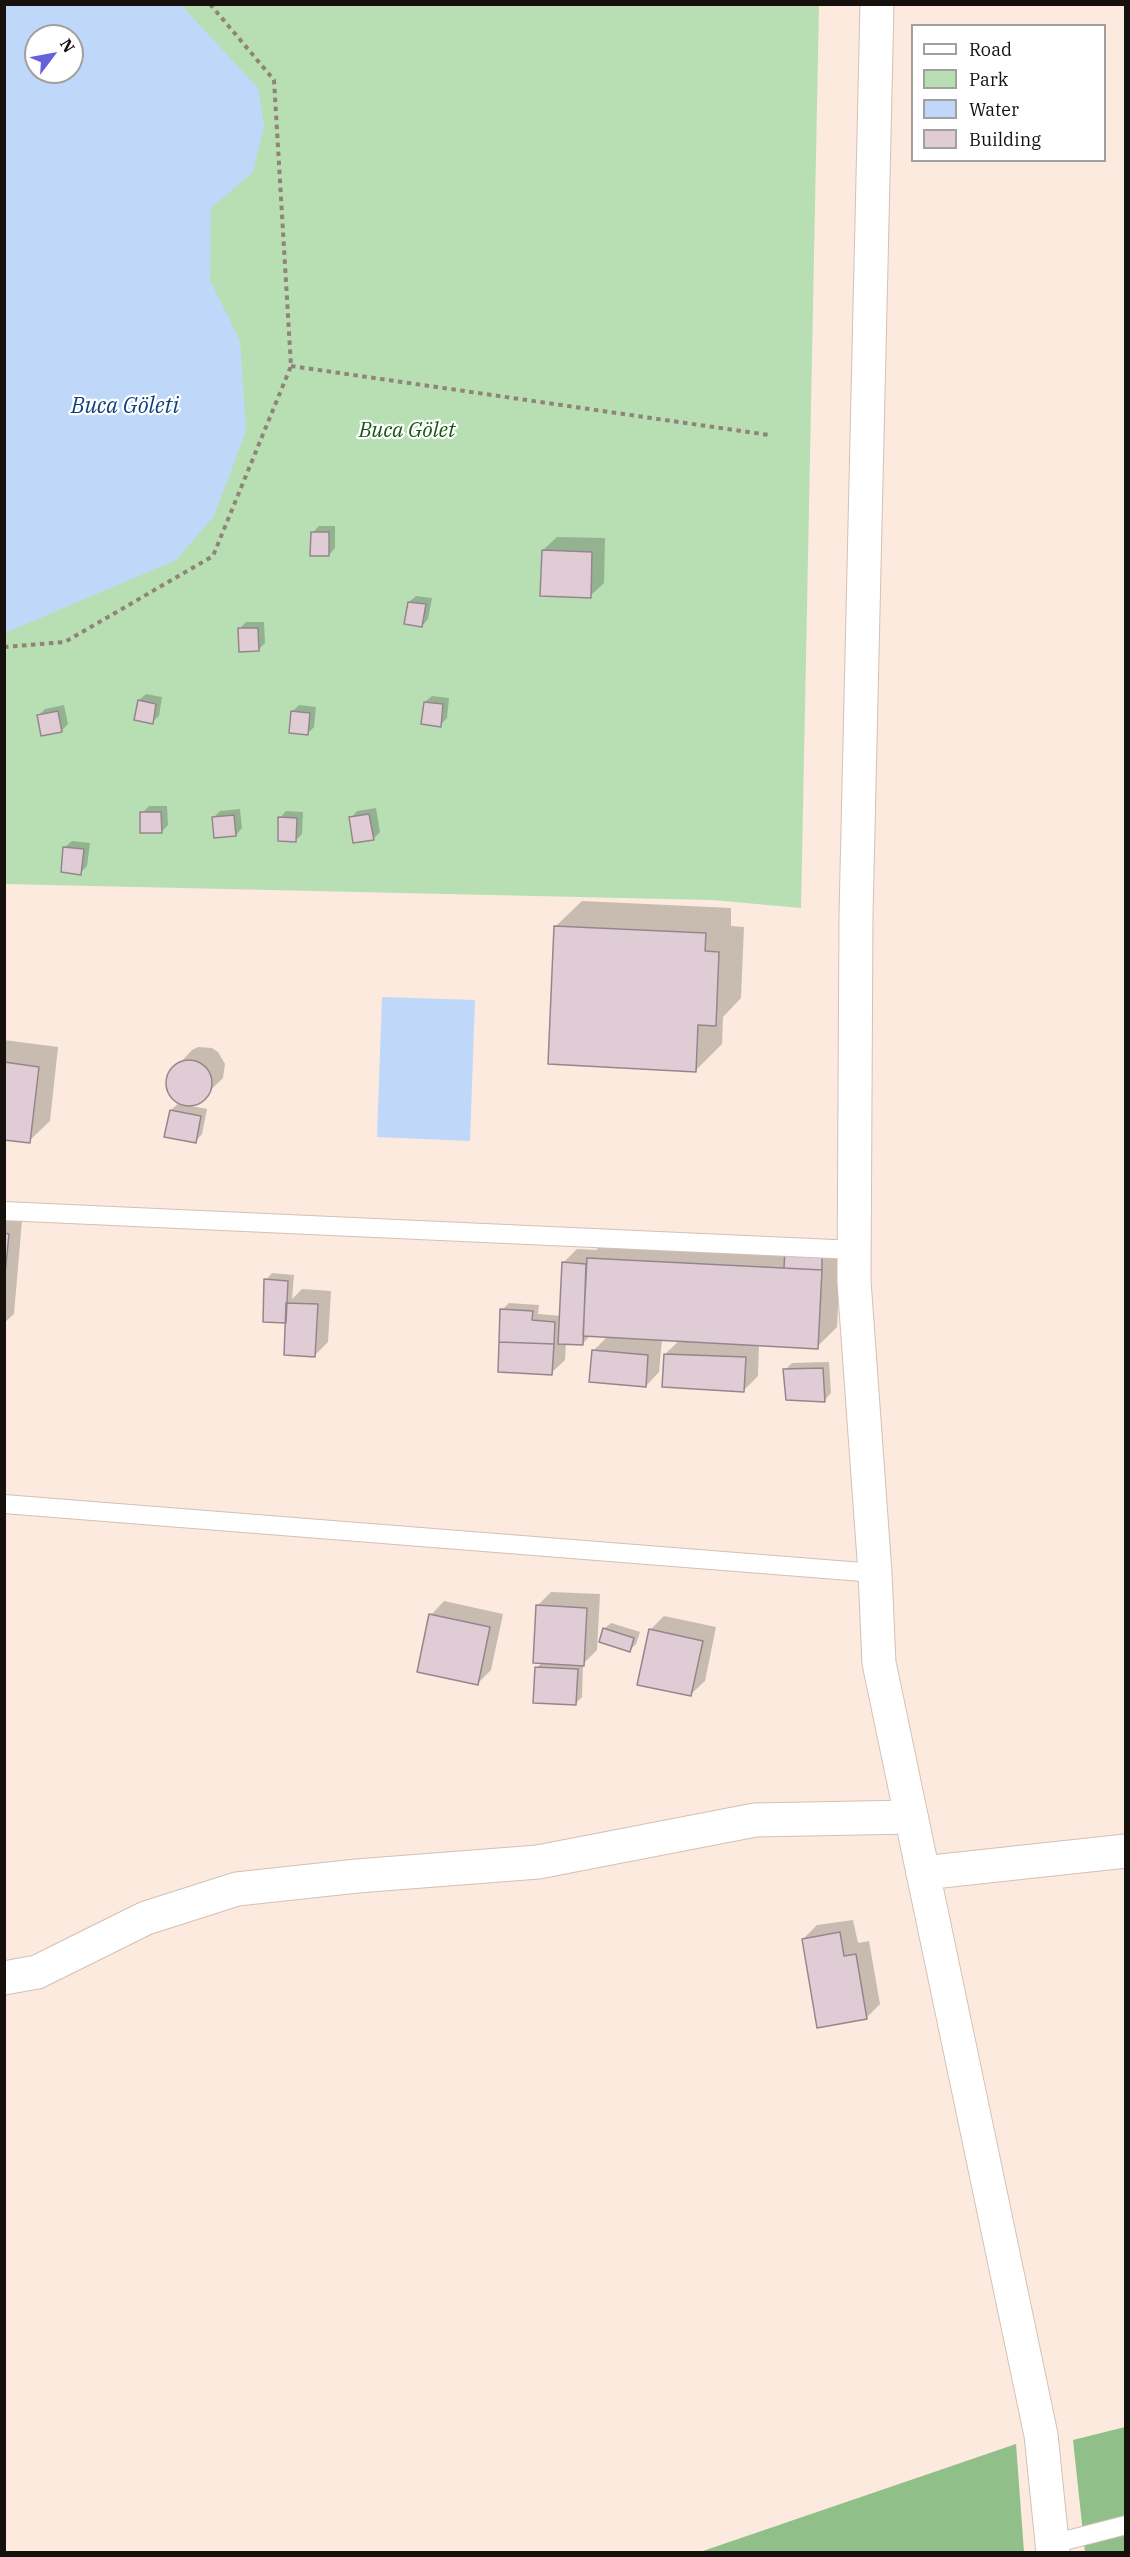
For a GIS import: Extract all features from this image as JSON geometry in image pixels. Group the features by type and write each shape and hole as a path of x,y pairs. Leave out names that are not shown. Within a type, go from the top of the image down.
{"street":[{"path":"877,4 856,915 854,1281 875,1573 879,1663 1041,2435 1053,2548"},
{"path":"4,1978 37,1972 146,1918 237,1889 357,1876 538,1863 755,1820 911,1817"},
{"path":"923,1873 1125,1851"}],"lane":[{"path":"4,1211 855,1250"},
{"path":"4,1504 875,1573"},
{"path":"1053,2548 1125,2525"}],"path":[{"path":"4,647 66,642 213,556 291,366 274,80 210,4"},
{"path":"291,366 769,435"}],"green space":[{"name":"Buca Gölet","path":"5,5 819,5 801,908 712,900 5,884"},
{"path":"1125,2427 1125,2552 1085,2552 1073,2440"},
{"path":"1016,2444 1024,2552 700,2552"}],"water":[{"name":"Buca Göleti","path":"5,4 181,5 258,88 264,126 253,172 211,208 210,280 240,341 246,431 214,516 176,560 5,633"},
{"path":"382,997 475,1000 470,1141 377,1137"}],"building":[{"path":"311,532 329,532 329,556 310,556"},
{"path":"542,550 592,552 591,598 540,596"},
{"path":"408,602 426,604 422,627 404,624"},
{"path":"238,628 258,628 259,651 239,652"},
{"path":"138,700 156,704 153,724 134,720"},
{"path":"424,702 443,704 441,727 421,724"},
{"path":"58,711 62,732 41,736 37,715"},
{"path":"291,711 310,713 308,735 289,733"},
{"path":"140,812 161,812 162,833 140,833"},
{"path":"369,814 374,840 353,843 349,817"},
{"path":"234,815 236,836 214,838 212,817"},
{"path":"278,817 297,818 296,842 278,841"},
{"path":"63,847 84,849 81,875 61,872"},
{"path":"554,926 706,933 705,951 719,952 716,1026 698,1025 696,1072 548,1064"},
{"path":"189,1060 205,1067 212,1083 205,1099 189,1106 173,1099 166,1083 173,1067"},
{"path":"4,1062 39,1067 30,1143 4,1140"},
{"path":"170,1110 201,1116 196,1143 164,1137"},
{"path":"4,1233 9,1234 4,1285"},
{"path":"785,1249 822,1251 822,1270 784,1268"},
{"path":"587,1258 822,1270 818,1349 583,1336"},
{"path":"562,1262 586,1264 583,1345 558,1344"},
{"path":"264,1279 288,1281 286,1323 263,1322"},
{"path":"286,1303 318,1304 315,1357 284,1355"},
{"path":"500,1309 533,1311 532,1320 555,1322 554,1344 499,1342"},
{"path":"499,1342 554,1344 552,1375 498,1372"},
{"path":"592,1350 648,1355 646,1387 589,1382"},
{"path":"664,1354 746,1357 744,1392 662,1387"},
{"path":"823,1368 825,1402 786,1400 783,1369"},
{"path":"536,1605 587,1608 584,1666 533,1663"},
{"path":"429,1614 490,1627 478,1685 417,1672"},
{"path":"603,1628 634,1638 630,1652 599,1642"},
{"path":"649,1629 703,1641 691,1696 637,1685"},
{"path":"535,1667 578,1669 576,1705 533,1703"},
{"path":"840,1932 844,1956 856,1954 867,2019 817,2028 802,1939"}]}
